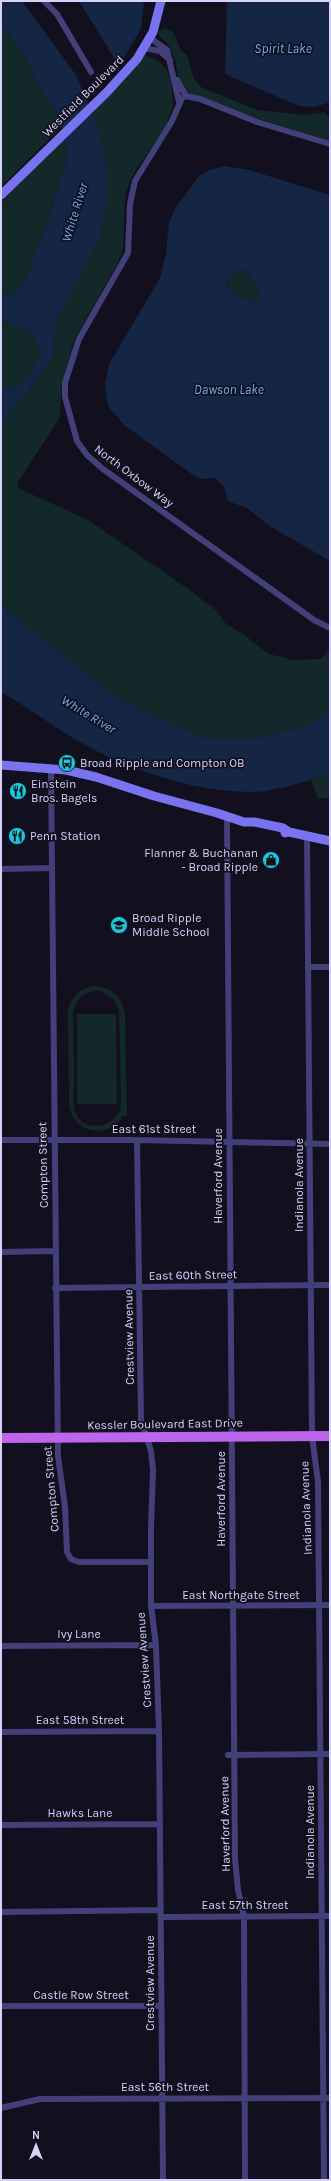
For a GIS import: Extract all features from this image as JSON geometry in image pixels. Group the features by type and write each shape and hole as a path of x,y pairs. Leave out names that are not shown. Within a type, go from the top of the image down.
{"main road":[{"name":"Kessler Boulevard East Drive","path":"1,1438 330,1436"}],"street":[{"path":"44,1 57,14 91,72"},
{"name":"Westfield Boulevard","path":"3,193 107,92 144,48 157,21 161,1"},
{"path":"150,38 162,45 170,58 182,98 200,99 257,122 330,144"},
{"path":"144,48 160,51 170,58"},
{"name":"North Oxbow Way","path":"182,98 172,121 144,164 133,186 130,204 129,243 126,259 77,344 64,388 73,431 83,451 99,466 314,620 330,628"},
{"path":"1,765 19,765 22,768 66,770 217,813 227,818 283,828 289,832 329,842"},
{"path":"1,771 19,771 22,768"},
{"name":"Compton Street","path":"51,769 55,1288 58,1438 59,1468 67,1520 67,1550 70,1558 78,1562 151,1562"},
{"name":"Haverford Avenue","path":"227,818 233,1606 231,1755 236,1867 244,1916 245,2180"},
{"name":"Indianola Avenue","path":"307,836 312,1436 318,1479 322,1916 327,2098 324,2180"},
{"path":"1,869 52,868"},
{"path":"308,967 330,967"},
{"name":"East 61st Street","path":"1,1140 229,1141 330,1144"},
{"name":"Crestview Avenue","path":"137,1140 141,1420 151,1451 153,1470 151,1606 156,1645 159,1731 163,2180"},
{"path":"1,1252 55,1251"},
{"name":"East 60th Street","path":"55,1288 330,1285"},
{"name":"East Northgate Street","path":"151,1606 330,1605"},
{"name":"Ivy Lane","path":"1,1646 156,1645"},
{"name":"East 58th Street","path":"1,1732 159,1731"},
{"path":"231,1755 330,1754"},
{"name":"Hawks Lane","path":"1,1825 160,1824"},
{"name":"East 57th Street","path":"1,1912 330,1916"},
{"name":"Castle Row Street","path":"1,2006 161,2006"},
{"name":"East 56th Street","path":"1,2108 40,2099 327,2098"}],"green space":[{"path":"1,27 12,36 52,108 61,119 62,126 1,187"},
{"path":"165,28 173,32 181,50 187,55 194,79 201,87 257,110 304,115 324,112 330,118 330,141 265,121 188,93 179,79 175,60 169,45 158,35 159,31"},
{"path":"145,55 160,62 166,69 170,79 173,97 172,109 163,130 131,179 127,190 124,207 124,240 121,257 74,340 61,388 60,417 17,484 18,488 88,520 187,588 216,610 226,624 243,634 269,654 293,660 321,659 330,649 330,707 314,722 268,737 209,740 115,696 8,612 1,600 1,426 52,359 58,317 71,289 95,120 91,112"},
{"path":"64,138 67,157 46,226 34,255 27,278 12,294 1,296 1,202"},
{"path":"239,270 248,272 259,289 260,296 256,301 247,300 228,289 226,286 229,279"},
{"path":"6,321 33,334 41,354 29,374 12,389 1,387 1,322"},
{"path":"330,774 330,797 318,799 311,780"},
{"path":"91,986 104,987 114,993 121,1002 125,1014 127,1116 123,1116 109,1129 100,1131 83,1127 76,1121 71,1113 69,1103 68,1010 73,998 79,992","holes":["100,991 114,999 119,1010 121,1104 118,1113 106,1124 99,1126 91,1125 83,1122 78,1117 74,1108 73,1015 78,1001 81,997 90,992"]},
{"path":"77,1014 116,1014 117,1104 77,1104"}],"water":[{"name":"White River","path":"1,1 22,1 76,75 95,120 103,149 107,176 106,207 99,239 58,317 52,359 1,426 1,387 12,389 17,386 29,374 41,354 33,334 6,321 1,322 1,296 12,294 27,278 34,255 46,226 67,157 61,119 52,108 12,36 1,27"},
{"path":"79,1 144,1 141,29 119,66"},
{"name":"Spirit Lake","path":"227,1 330,1 330,102 315,107 299,106 225,74"},
{"name":"Dawson Lake","path":"224,166 249,170 330,195 330,561 271,527 247,508 230,502 227,499 224,486 215,478 201,479 193,475 124,425 108,406 105,385 109,364 160,278 166,253 169,222 176,207 199,176 207,171","holes":["239,270 248,272 259,289 260,296 256,301 247,300 228,289 226,286 229,279"]},
{"name":"White River","path":"1,600 8,612 115,696 209,740 268,737 314,722 330,707 330,774 271,790 253,792 231,791 186,784 164,778 142,771 100,752 70,736 1,692"}],"place":[{"name":"Broad Ripple and Compton OB","path":"67,763"},
{"name":"Einstein Bros. Bagels","path":"18,791"},
{"name":"Penn Station","path":"17,836"},
{"name":"Flanner & Buchanan - Broad Ripple","path":"271,860"},
{"name":"Broad Ripple Middle School","path":"119,925"}]}
